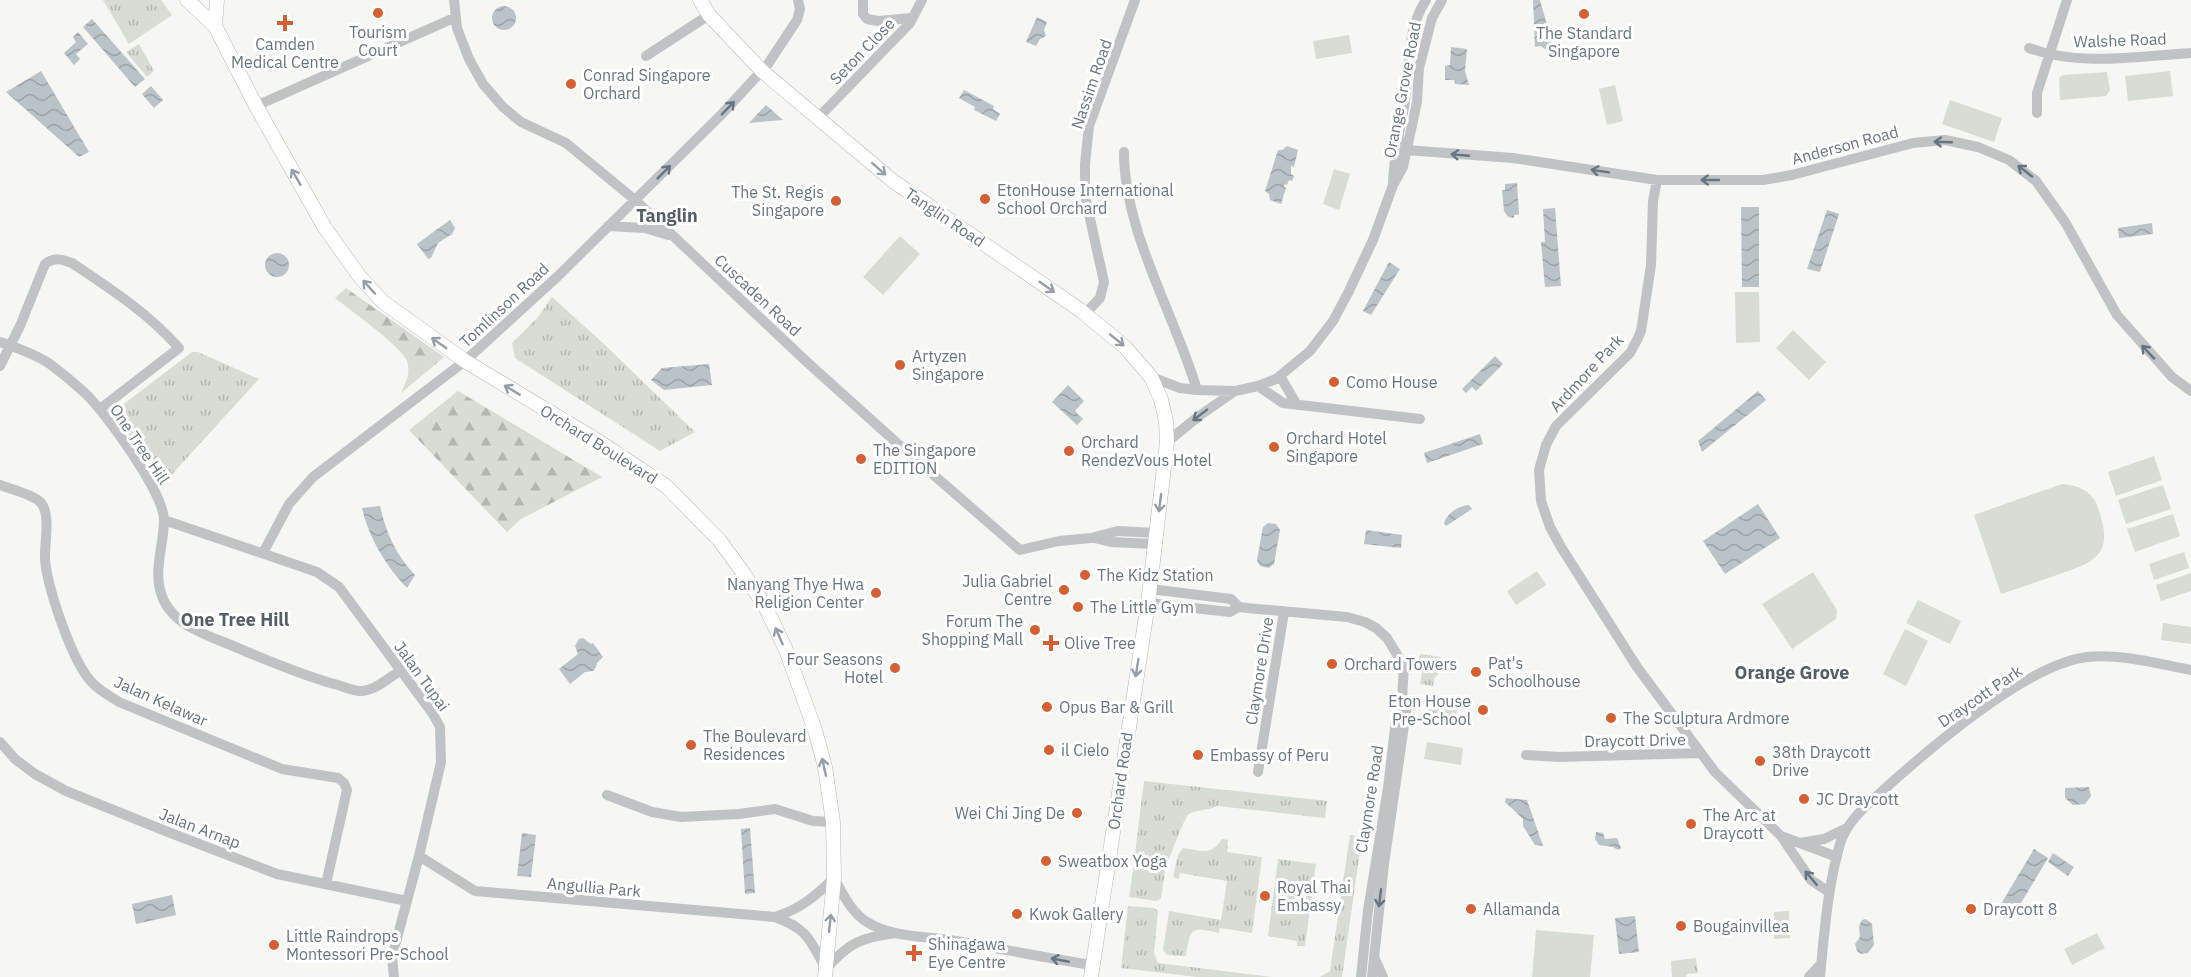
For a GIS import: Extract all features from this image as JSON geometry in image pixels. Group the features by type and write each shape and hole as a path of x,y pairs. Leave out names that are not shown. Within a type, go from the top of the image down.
{"main road":[{"name":"Orchard Boulevard","path":"187,0 215,26 256,106 326,228 360,277 383,303 465,361 598,441 666,486 720,541 766,608 786,650 815,730 825,767 833,822 834,878 825,973"},
{"path":"215,26 217,0"},
{"name":"Tanglin Road","path":"700,0 709,15 762,71 892,181 1085,314 1125,347 1151,377 1162,402 1167,442"},
{"name":"Orchard Road","path":"1092,971 1149,596 1167,442"}],"street":[{"name":"Cuscaden Road","path":"454,0 457,28 469,59 483,84 503,107 521,122 566,143 635,200 898,444 1020,550 1118,531 1156,538"},
{"name":"Tomlinson Road","path":"263,553 289,504 313,477 465,361 557,277 721,115 762,71 797,20 800,9 798,0"},
{"path":"863,0 863,14 867,19 878,21 912,18"},
{"name":"Seton Close","path":"818,118 912,18 922,0"},
{"name":"Nassim Road","path":"1085,314 1100,298 1104,282 1085,196 1085,164 1089,126 1135,0"},
{"name":"Orange Grove Road","path":"1393,185 1397,137 1404,108 1411,41 1419,12 1426,0"},
{"name":"Orange Grove Road","path":"1151,377 1180,388 1235,391 1258,386 1280,376 1310,351 1333,321 1373,240 1402,166 1417,102 1419,68 1432,18 1442,0"},
{"name":"Walshe Road","path":"2037,113 2037,93 2067,0"},
{"path":"646,57 709,15"},
{"path":"256,106 456,17"},
{"path":"2029,48 2050,55"},
{"name":"Walshe Road","path":"2050,55 2084,59 2191,53"},
{"path":"1397,137 1406,150"},
{"name":"Anderson Road","path":"1406,150 1513,158 1657,180 1763,180 1792,175 1913,143 1945,140 1978,147 2009,160 2036,181 2065,222 2117,315 2172,377 2191,391"},
{"path":"1124,152 1124,173 1134,216 1155,281 1197,390"},
{"name":"Ardmore Park","path":"1657,180 1653,201 1651,265 1641,331 1630,353 1556,426 1546,445 1539,470 1540,491 1550,527 1561,547 1637,667 1701,753"},
{"path":"608,226 645,228 672,236"},
{"path":"0,366 4,344 20,326 45,264 52,259 61,259 133,304 160,327 179,348 100,409"},
{"name":"One Tree Hill","path":"4,344 28,352 49,364 85,393 100,409 143,469 155,491 164,520 159,556 159,582 164,601 176,617 192,629 277,664 323,681 361,691 377,687 400,671"},
{"path":"1280,376 1297,405"},
{"path":"1258,386 1277,401 1286,404 1417,419"},
{"name":"Orange Grove Road","path":"1167,442 1235,391"},
{"name":"Jalan Kelawar","path":"0,485 39,501 44,508 48,582 84,674 100,690 119,702 282,769 338,778 344,783 347,790 326,884"},
{"name":"Jalan Tupai","path":"164,520 317,572 339,587 433,714 440,727 441,762 400,934 392,957 394,977"},
{"name":"Claymore Road","path":"1149,596 1231,599 1239,607 1347,617 1376,628 1387,638 1404,666 1402,699 1398,703 1388,788 1368,910 1361,977"},
{"name":"Claymore Drive","path":"1258,772 1284,612"},
{"name":"Draycott Park","path":"1837,857 1847,828 1863,808 1926,752 1992,702 2032,677 2086,657 2103,656 2191,670"},
{"name":"Claymore Road","path":"1372,977 1388,836 1405,729 1407,705 1402,699"},
{"name":"Jalan Arnap","path":"0,742 15,759 34,774 66,791 277,874 407,901"},
{"name":"Draycott Drive","path":"1526,755 1701,753 1715,772 1741,799 1781,836 1811,880 1829,892"},
{"path":"608,795 652,812 681,816 739,814 776,809 813,821 833,822"},
{"path":"1800,843 1824,839 1847,828"},
{"name":"Draycott Drive","path":"1781,836 1837,857"},
{"name":"Angullia Park","path":"419,856 475,891 776,917 795,925 804,932 825,973"},
{"path":"1820,977 1829,892 1837,857"},
{"path":"834,878 854,911 866,922 896,933 955,941 1092,971"},
{"name":"Angullia Park","path":"776,917 808,903 834,878"},
{"path":"825,973 841,952 852,944 876,935 896,933"},
{"path":"1374,956 1383,977"},
{"path":"1809,977 1821,964"}],"green space":[{"path":"103,0 161,0 172,15 129,44"},
{"path":"1349,35 1352,53 1316,59 1313,41"},
{"path":"139,44 154,71 147,77 126,52"},
{"path":"2170,71 2173,96 2128,101 2125,76"},
{"path":"2107,72 2110,90 2106,96 2060,100 2059,78 2063,75"},
{"path":"1615,85 1623,121 1607,125 1599,89"},
{"path":"1950,100 2002,118 1994,142 1942,124"},
{"path":"1334,169 1350,174 1339,210 1323,204"},
{"path":"900,236 920,254 883,295 863,277"},
{"path":"346,288 444,357 401,393 408,373 407,361 385,337 335,298"},
{"path":"1735,292 1759,292 1760,342 1736,343"},
{"path":"552,297 695,432 660,451 515,358 512,343 538,317"},
{"path":"1793,330 1826,362 1809,380 1776,348"},
{"path":"192,352 198,352 259,379 165,482 115,417 116,410"},
{"path":"458,391 602,477 521,519 507,532 409,430"},
{"path":"2154,456 2162,480 2116,496 2108,472"},
{"path":"2062,484 2084,490 2096,502 2103,524 2104,537 2098,555 2081,566 2001,594 1974,515"},
{"path":"2163,485 2171,509 2126,524 2118,500"},
{"path":"2173,514 2180,536 2135,552 2127,529"},
{"path":"2184,552 2189,568 2154,580 2149,564"},
{"path":"1537,571 1546,585 1516,605 1507,591"},
{"path":"1813,572 1837,610 1836,619 1792,649 1762,604"},
{"path":"2191,573 2191,591 2161,601 2156,585"},
{"path":"1918,600 1961,621 1950,644 1906,623"},
{"path":"2163,623 2191,627 2191,644 2161,640"},
{"path":"1905,629 1928,641 1906,686 1883,674"},
{"path":"1421,654 1441,657 1440,672 1434,678 1433,686 1420,684 1422,673 1419,656"},
{"path":"1429,695 1458,698 1455,726 1426,723"},
{"path":"1427,742 1463,748 1461,765 1424,759"},
{"path":"1144,781 1327,801 1325,818 1218,806 1187,816 1169,859 1135,854"},
{"path":"1350,835 1362,837 1342,977 1320,977 1330,971"},
{"path":"1222,839 1228,840 1227,852 1262,857 1252,933 1220,928 1219,933 1194,931 1189,939 1186,956 1167,955 1163,950 1169,911 1221,920 1227,881 1180,873 1179,879 1173,877 1178,855 1183,848 1210,850"},
{"path":"1278,859 1316,864 1305,946 1297,946 1297,941 1268,936"},
{"path":"1134,863 1163,867 1165,871 1161,898 1157,901 1129,897"},
{"path":"1128,906 1154,908 1158,911 1154,953 1158,963 1273,977 1197,977 1121,968"},
{"path":"1789,911 1790,938 1774,939 1774,912"},
{"path":"1536,930 1594,935 1590,977 1532,977"},
{"path":"2097,933 2105,948 2072,965 2064,949"},
{"path":"1696,958 1698,973 1687,974 1686,977 1672,977 1671,961"}],"water":[{"path":"1533,0 1540,0 1554,50 1535,47"},
{"path":"504,6 509,7 515,13 515,23 509,29 504,30 499,29 493,23 492,18 493,13 499,7"},
{"path":"1037,17 1047,22 1044,30 1046,36 1040,39 1036,46 1026,42"},
{"path":"92,19 145,79 135,87 83,27"},
{"path":"78,32 88,44 76,54 80,59 74,65 64,53 76,42 73,37"},
{"path":"1451,47 1467,49 1465,71 1469,85 1455,84 1454,80 1445,80 1445,66 1450,65"},
{"path":"41,71 89,152 79,157 6,92"},
{"path":"151,86 163,100 154,108 142,94"},
{"path":"964,90 994,106 993,109 1000,114 996,121 974,110 975,107 959,98"},
{"path":"766,105 783,120 749,123"},
{"path":"1287,146 1298,150 1294,167 1291,166 1291,174 1294,176 1292,181 1289,180 1287,185 1285,184 1281,204 1270,200 1269,194 1265,191 1278,150"},
{"path":"1517,183 1519,214 1514,215 1514,218 1508,217 1504,211 1502,190 1505,190 1505,184"},
{"path":"1741,207 1759,207 1759,287 1742,287"},
{"path":"1555,208 1561,286 1545,287 1541,242 1545,242 1543,209"},
{"path":"1827,210 1839,214 1820,272 1807,269"},
{"path":"450,220 455,228 452,234 438,243 431,258 428,259 417,244"},
{"path":"2152,223 2153,234 2119,238 2118,228"},
{"path":"277,253 286,256 289,265 286,274 277,277 268,274 265,265 268,256"},
{"path":"1389,262 1400,269 1371,315 1363,311"},
{"path":"1495,356 1503,364 1476,391 1472,387 1466,393 1462,389"},
{"path":"709,364 712,385 664,390 651,380 662,368"},
{"path":"1068,385 1084,401 1075,411 1083,419 1077,425 1052,402"},
{"path":"1758,391 1766,400 1702,452 1698,441"},
{"path":"1480,434 1483,444 1427,463 1424,453"},
{"path":"1758,504 1780,538 1725,574 1703,541"},
{"path":"1469,505 1472,509 1446,526 1444,523 1451,513"},
{"path":"380,506 393,543 402,560 415,575 407,588 379,551 365,519 362,508"},
{"path":"1268,523 1276,524 1280,530 1274,564 1269,568 1260,566 1257,560 1263,527"},
{"path":"1366,530 1402,535 1401,548 1364,544"},
{"path":"583,638 593,643 603,657 593,671 585,672 570,684 559,669 578,654 575,646 579,639"},
{"path":"2089,787 2091,796 2085,804 2073,805 2065,798 2065,788"},
{"path":"1506,798 1527,800 1543,846 1535,845 1523,826 1523,819 1505,802"},
{"path":"750,828 755,893 745,894 741,829"},
{"path":"1596,832 1603,833 1605,839 1617,838 1621,848 1618,850 1599,845 1595,839"},
{"path":"522,833 536,835 531,877 517,876"},
{"path":"2034,849 2048,858 2012,918 1998,909"},
{"path":"2053,853 2074,867 2068,876 2048,862"},
{"path":"172,895 176,915 136,924 132,904"},
{"path":"1635,916 1639,952 1619,954 1615,918"},
{"path":"1866,919 1872,924 1874,945 1868,953 1861,954 1857,951 1855,944 1860,937 1859,926 1862,920"}],"place":[{"name":"Tourism Court","path":"378,13"},
{"name":"The Standard Singapore","path":"1584,14"},
{"name":"Camden Medical Centre","path":"285,23"},
{"name":"Conrad Singapore Orchard","path":"571,84"},
{"name":"EtonHouse International School Orchard","path":"985,199"},
{"name":"The St. Regis Singapore","path":"836,201"},
{"name":"Artyzen Singapore","path":"900,365"},
{"name":"Como House","path":"1334,382"},
{"name":"Orchard Hotel Singapore","path":"1274,447"},
{"name":"Orchard RendezVous Hotel","path":"1069,451"},
{"name":"The Singapore EDITION","path":"861,459"},
{"name":"The Kidz Station","path":"1085,575"},
{"name":"Julia Gabriel Centre","path":"1064,590"},
{"name":"Nanyang Thye Hwa Religion Center","path":"876,593"},
{"name":"The Little Gym","path":"1078,607"},
{"name":"Forum The Shopping Mall","path":"1035,630"},
{"name":"Olive Tree","path":"1051,643"},
{"name":"Orchard Towers","path":"1332,664"},
{"name":"Four Seasons Hotel","path":"895,668"},
{"name":"Pat's Schoolhouse","path":"1476,672"},
{"name":"Opus Bar & Grill","path":"1047,707"},
{"name":"Eton House Pre-School","path":"1483,710"},
{"name":"The Sculptura Ardmore","path":"1611,718"},
{"name":"The Boulevard Residences","path":"691,745"},
{"name":"il Cielo","path":"1049,750"},
{"name":"Embassy of Peru","path":"1198,755"},
{"name":"38th Draycott Drive","path":"1760,761"},
{"name":"JC Draycott","path":"1804,799"},
{"name":"Wei Chi Jing De","path":"1077,813"},
{"name":"The Arc at Draycott","path":"1691,824"},
{"name":"Sweatbox Yoga","path":"1046,861"},
{"name":"Royal Thai Embassy","path":"1265,896"},
{"name":"Allamanda","path":"1471,909"},
{"name":"Draycott 8","path":"1971,909"},
{"name":"Kwok Gallery","path":"1017,914"},
{"name":"Bougainvillea","path":"1681,926"},
{"name":"Little Raindrops Montessori Pre-School","path":"274,945"},
{"name":"Shinagawa Eye Centre","path":"914,953"}],"district":[{"name":"Tanglin","path":"667,215"},
{"name":"One Tree Hill","path":"235,619"},
{"name":"Orange Grove","path":"1792,672"}]}
